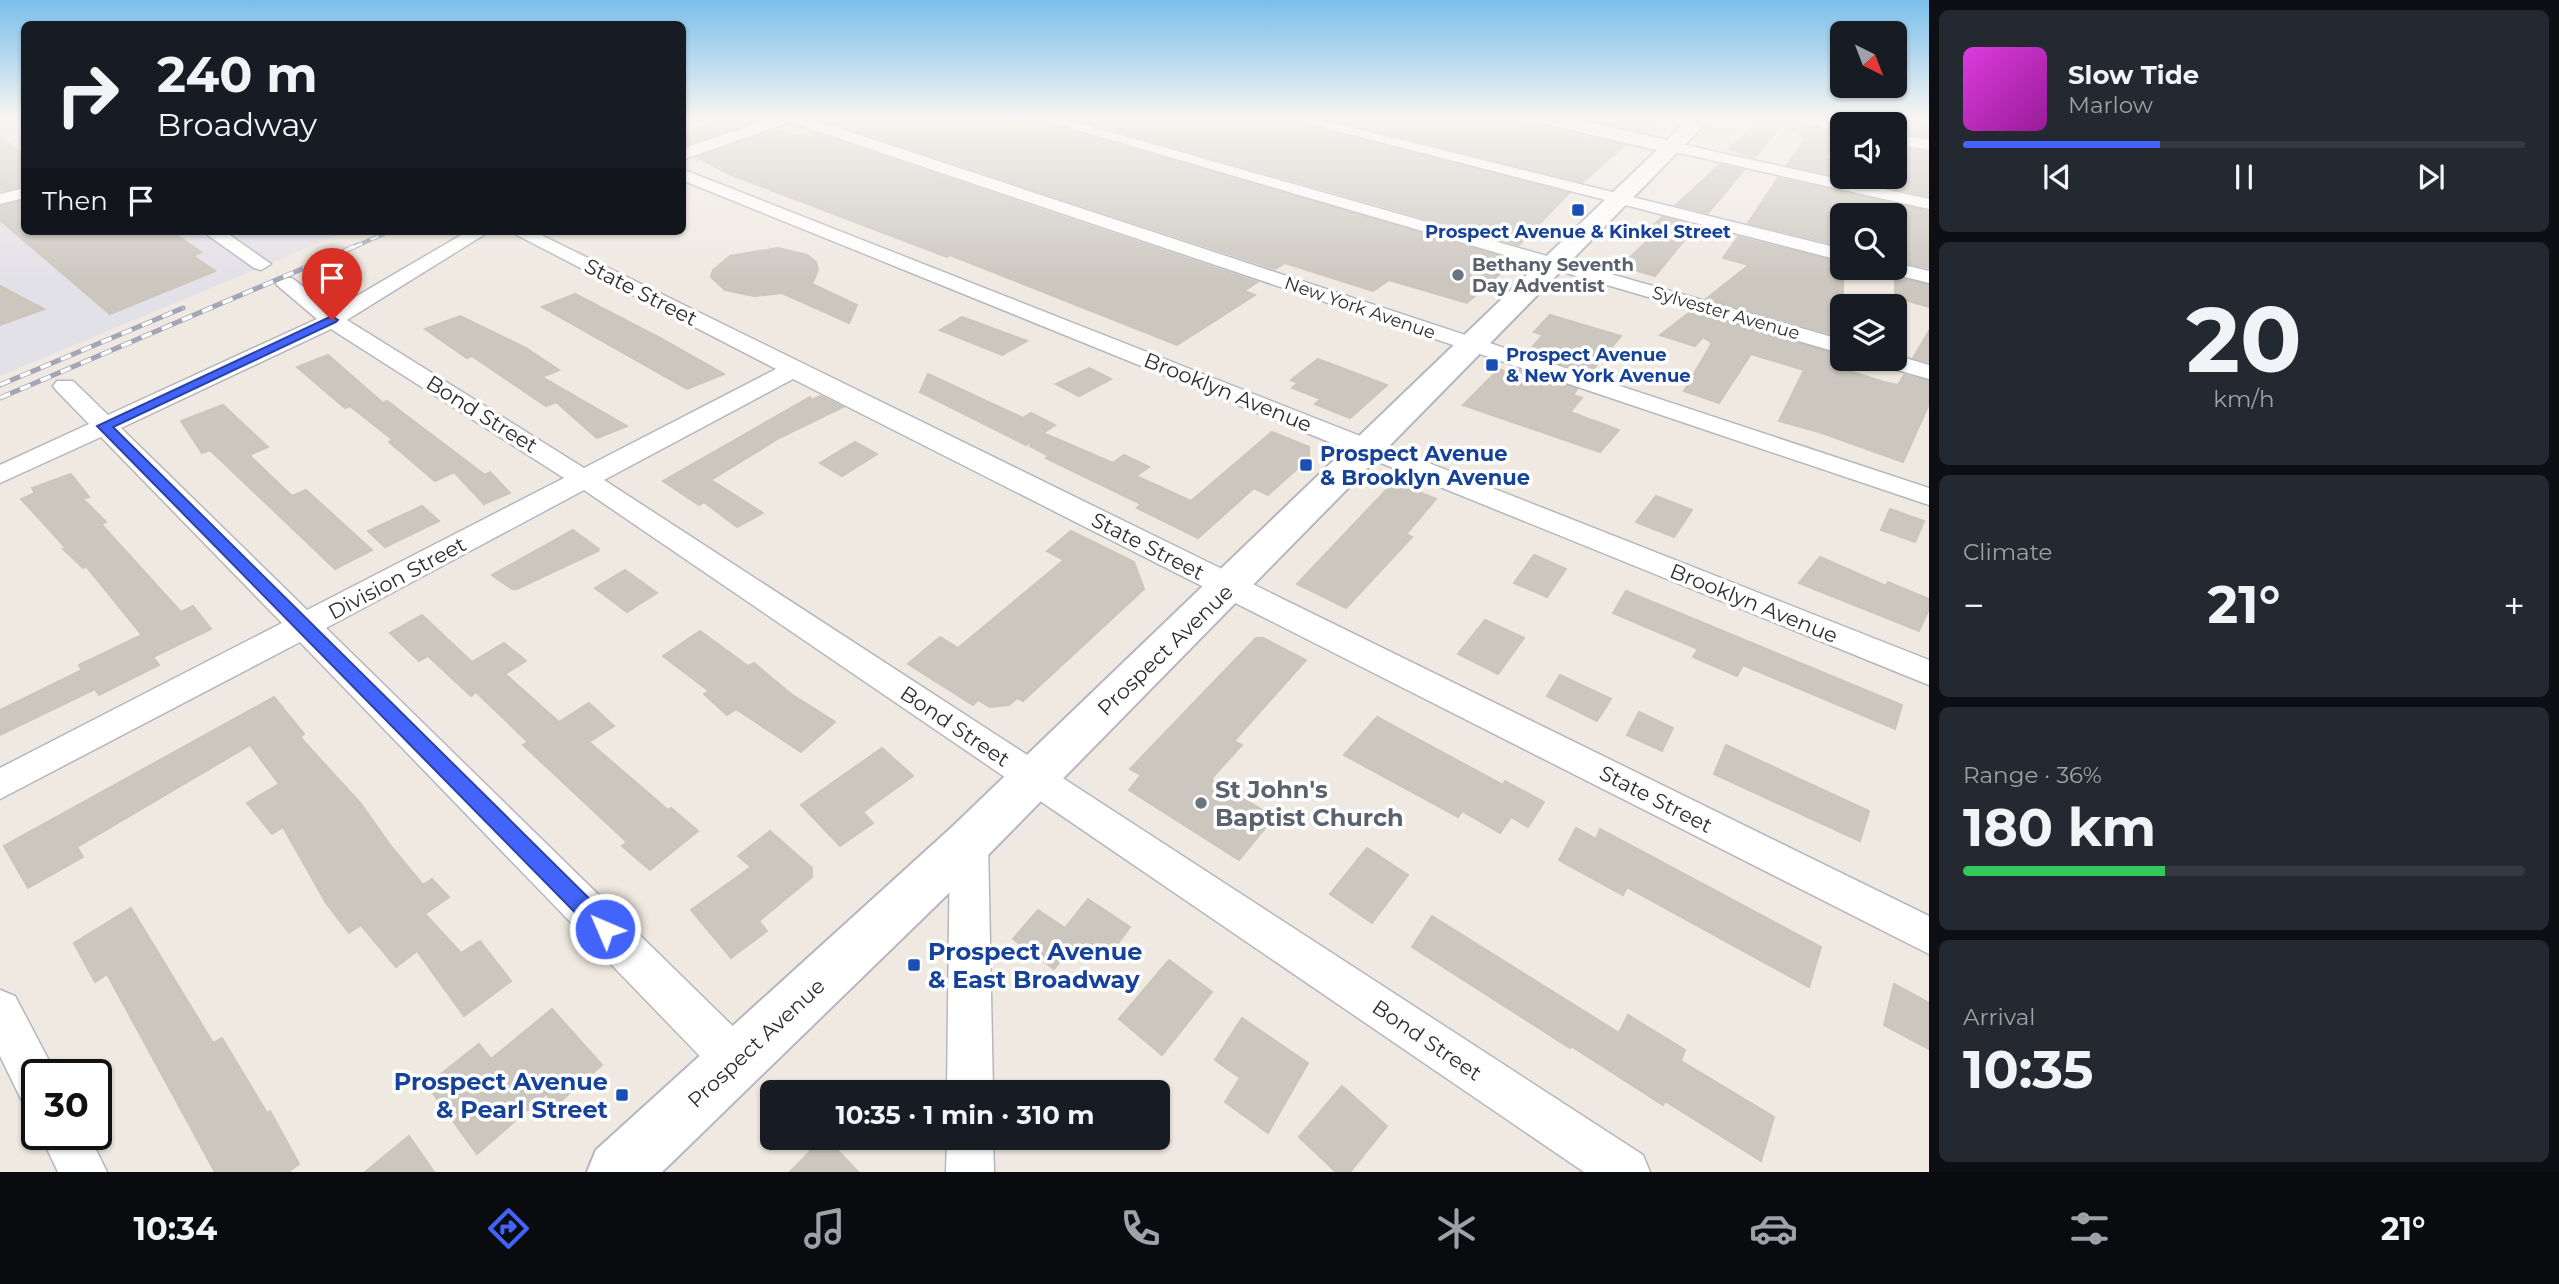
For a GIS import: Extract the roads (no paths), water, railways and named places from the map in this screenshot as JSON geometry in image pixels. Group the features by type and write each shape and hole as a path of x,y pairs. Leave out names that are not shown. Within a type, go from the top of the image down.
{"main road":[{"name":"Prospect Avenue","path":"618,1172 969,842 1646,173"}],"street":[{"name":"New York Avenue","path":"954,173 1929,497"},
{"name":"Sylvester Avenue","path":"1234,173 1830,343"},
{"path":"1510,173 1830,253"},
{"path":"1788,173 1929,204"},
{"name":"Brooklyn Avenue","path":"686,176 1929,673"},
{"path":"0,200 21,194"},
{"path":"217,235 261,264"},
{"path":"0,475 332,320 474,235"},
{"name":"State Street","path":"526,235 1929,936"},
{"path":"1907,272 1929,277"},
{"name":"Bond Street","path":"285,282 332,320 584,479 1626,1172"},
{"path":"1907,366 1929,372"},
{"name":"Division Street","path":"0,785 794,369"},
{"path":"65,386 737,1062"},
{"path":"969,842 970,1080"},
{"path":"0,1011 25,1059"},
{"path":"71,1150 83,1172"},
{"path":"970,1150 970,1172"}],"railway":[{"path":"354,247 381,235"},
{"path":"0,398 358,245"},
{"path":"0,385 183,308"}],"place":[{"name":"Prospect Avenue & Kinkel Street","path":"1578,210"},
{"name":"Bethany Seventh Day Adventist","path":"1458,275"},
{"name":"Prospect Avenue & New York Avenue","path":"1492,365"},
{"name":"Prospect Avenue & Brooklyn Avenue","path":"1306,465"},
{"name":"St John's Baptist Church","path":"1201,803"},
{"name":"Prospect Avenue & East Broadway","path":"914,965"},
{"name":"Prospect Avenue & Pearl Street","path":"622,1095"}]}
